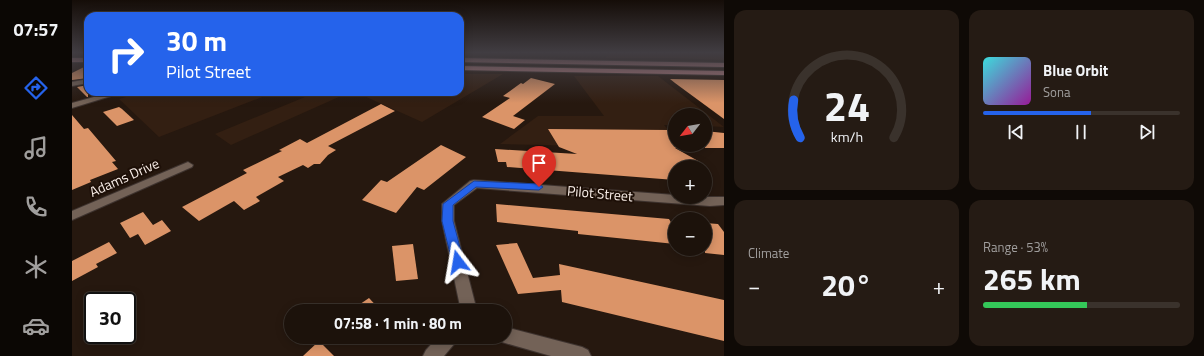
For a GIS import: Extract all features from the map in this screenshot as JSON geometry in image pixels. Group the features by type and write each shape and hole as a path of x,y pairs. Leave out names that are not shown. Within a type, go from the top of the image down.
{"main road":[{"path":"545,70 724,73"}],"street":[{"path":"72,84 84,82"},
{"path":"72,106 106,96"},
{"name":"Adams Drive","path":"72,216 188,165"},
{"name":"Pilot Street","path":"467,304 448,221 448,204 474,184 492,184 710,202 724,201"},
{"path":"512,338 582,356"},
{"path":"432,356 443,344"}],"shaded area":[{"path":"464,74 503,74 422,122 364,96 464,96"},
{"path":"574,76 658,76 699,108 668,108 668,125 664,125 668,129 668,148 500,144 538,116 604,116"},
{"path":"129,96 265,96 159,137 119,99"},
{"path":"307,96 341,96 231,145 215,134"},
{"path":"712,118 724,127 712,126"}],"building":[{"path":"79,70 84,70 84,78 72,80 72,73"},
{"path":"531,78 555,84 513,116 525,120 514,129 482,117 510,98 503,96 521,83 523,84"},
{"path":"670,79 724,80 724,119 712,110 712,108 709,108"},
{"path":"84,86 84,94 77,87"},
{"path":"381,104 395,111 328,146 336,150 328,155 320,164 314,164 308,168 303,165 278,177 284,181 256,197 260,201 244,210 234,201 199,221 182,207 247,173 243,170 282,151 279,150 300,139 307,143"},
{"path":"119,107 134,120 117,126 103,112"},
{"path":"72,115 84,129 88,128 116,161 112,162 118,169 90,180 91,182 72,190"},
{"path":"548,129 668,130 668,152 682,152 696,160 668,160 668,179 507,167 506,162 498,162 495,149 577,154 559,147"},
{"path":"712,132 724,133 724,148 712,148"},
{"path":"441,145 466,157 424,190 417,187 396,213 362,200 381,180 387,182"},
{"path":"496,204 668,219 668,243 578,234 578,231 497,222"},
{"path":"143,212 153,225 162,220 171,231 145,245 138,234 130,238 120,223"},
{"path":"712,224 718,224 724,232 724,255 712,254"},
{"path":"109,242 117,253 96,264 98,267 72,281 72,261"},
{"path":"517,243 533,278 560,275 559,264 724,300 724,341 562,302 561,290 518,294 496,245"},
{"path":"413,244 418,279 396,281 392,246"},
{"path":"369,298 375,304 360,304"},
{"path":"316,344 322,344 334,356 303,356"}],"route":[{"path":"458,262 448,221 448,204 474,184 539,187"}]}
